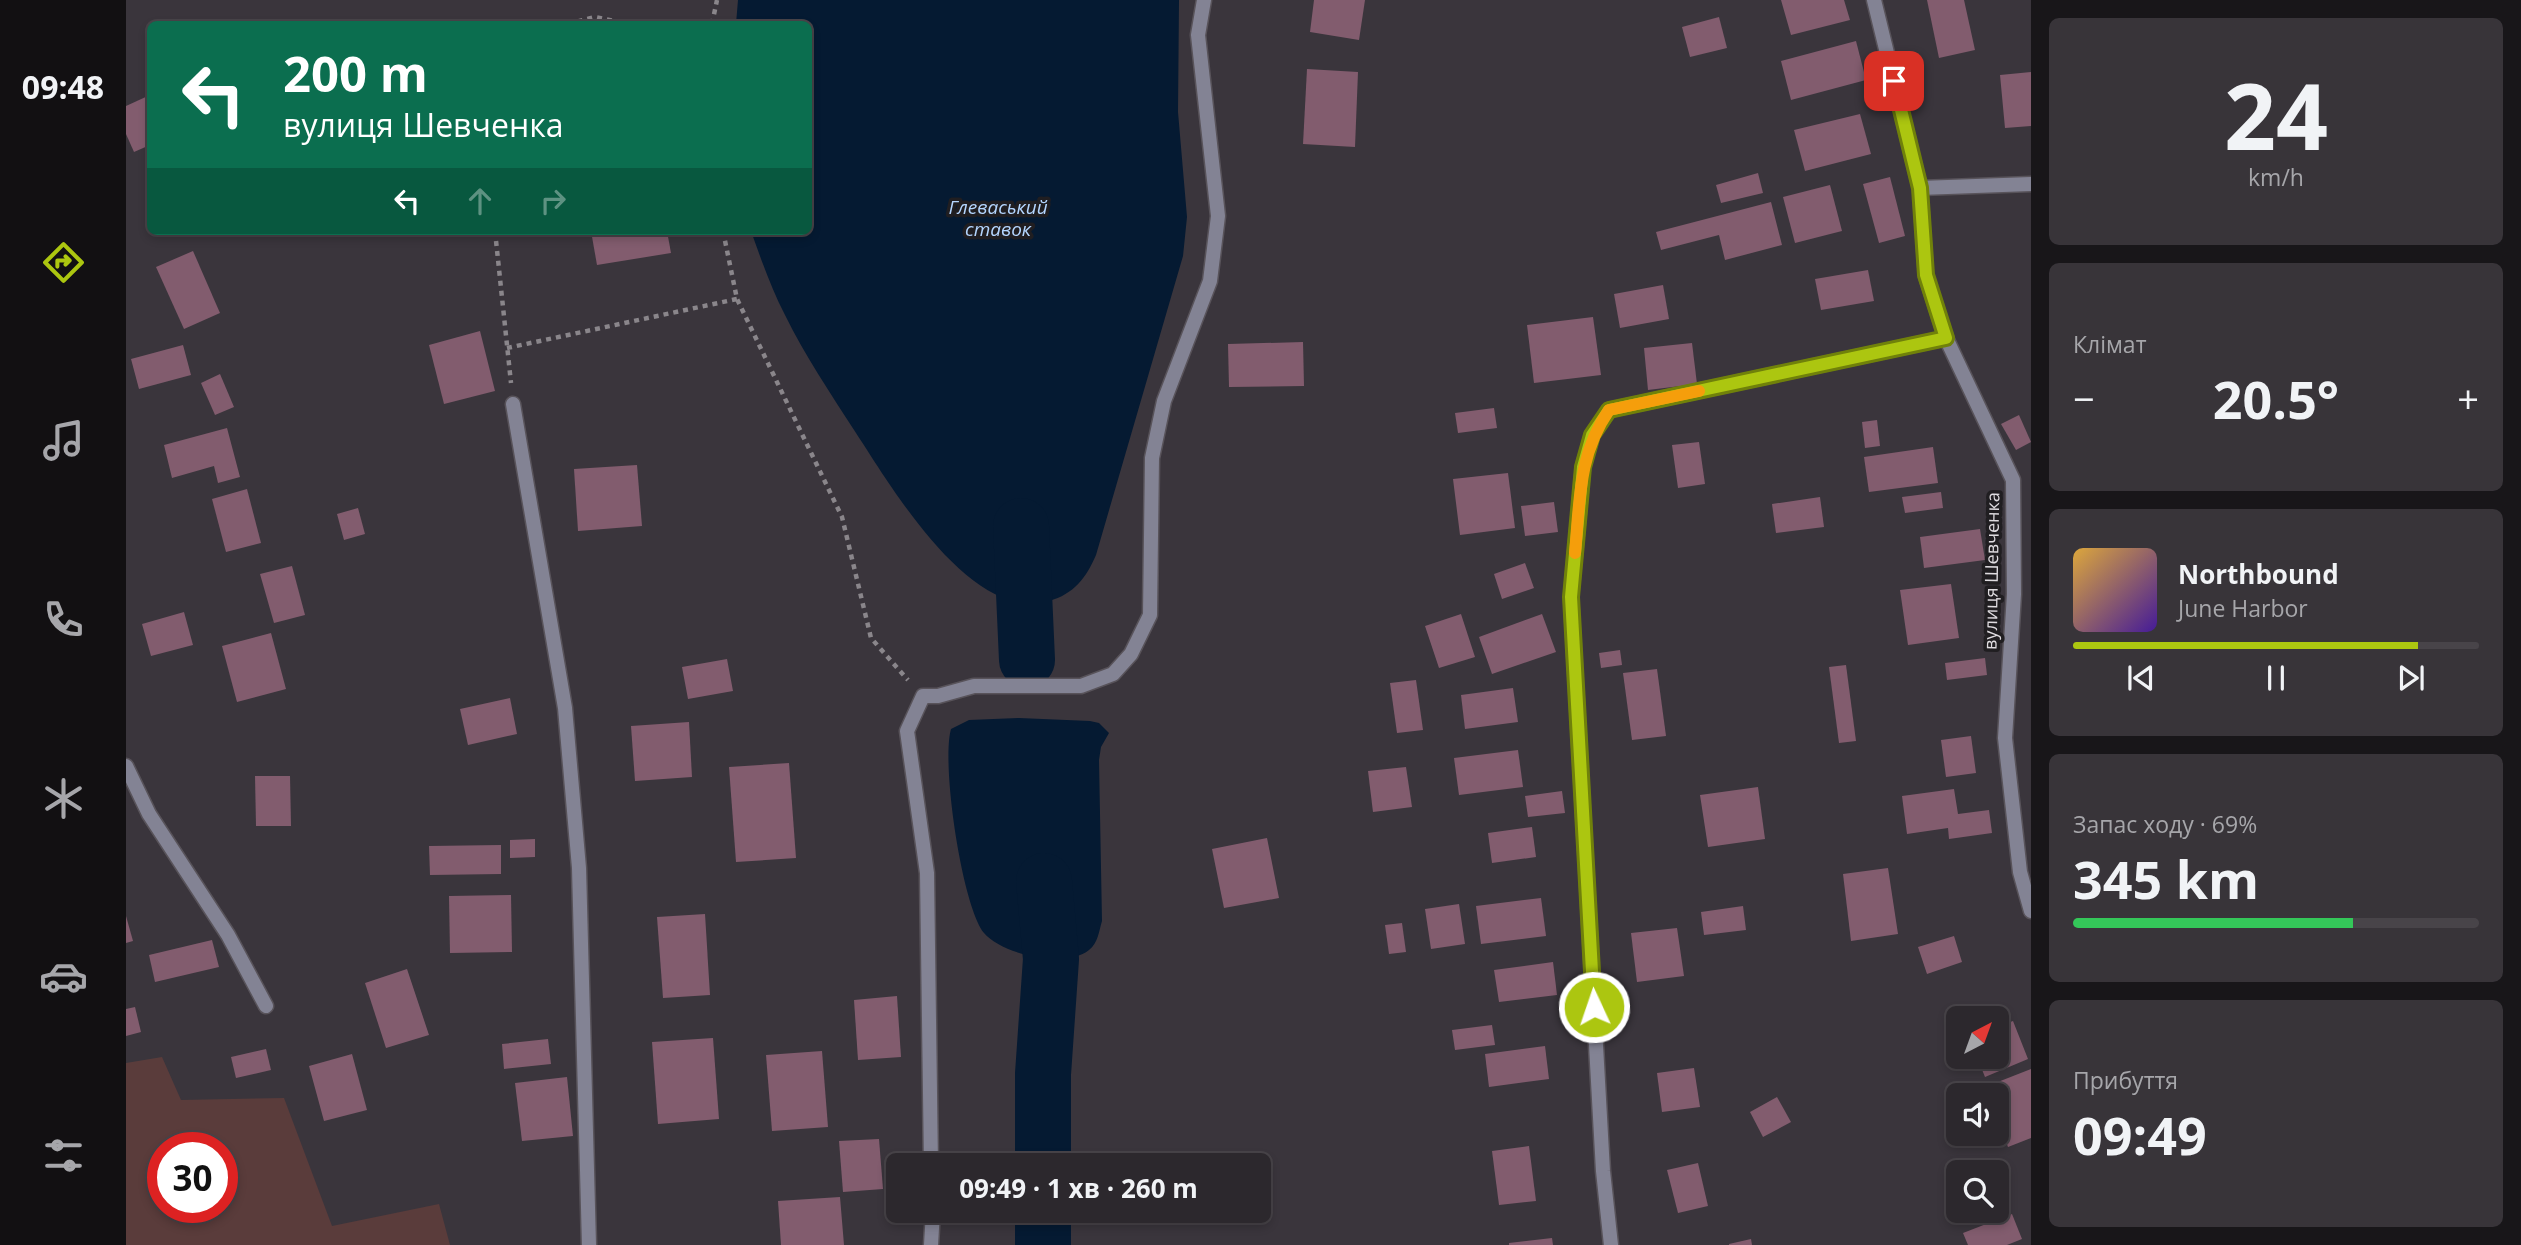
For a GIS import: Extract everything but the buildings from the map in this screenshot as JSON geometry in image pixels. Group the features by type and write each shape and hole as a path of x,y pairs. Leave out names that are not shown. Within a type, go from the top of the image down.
{"street":[{"path":"931,1153 927,873 908,731 923,696 938,696 974,686 1081,686 1112,674 1131,654 1150,615 1152,458 1164,401 1210,281 1218,215 1198,35 1203,0"},
{"name":"вулиця Шевченка","path":"1874,0 1920,188 1926,275 1946,338 2013,480 2014,594 2005,738 2020,872 2031,911"},
{"path":"1920,188 2031,184"},
{"path":"1611,1245 1602,1171 1571,597 1583,467 1592,435 1609,410 1946,338"},
{"path":"513,404 566,721 579,868 589,1245"},
{"path":"126,766 149,814 228,935 266,1006"},
{"path":"931,1245 932,1223"}],"path":[{"path":"713,21 717,0"},
{"path":"580,21 595,17 614,21"},
{"path":"495,235 513,404"},
{"path":"724,235 737,299 842,517 871,638 923,696"},
{"path":"507,348 737,299"}],"shaded area":[{"path":"162,1057 181,1100 284,1098 332,1226 439,1204 450,1245 126,1245 126,1063"}],"water":[{"name":"Глеваський ставок","path":"738,0 1179,0 1178,112 1187,217 1183,256 1096,555 1083,578 1058,598 1020,603 991,592 963,572 936,546 890,485 801,345 775,294 752,235 812,235 812,21 736,21"},
{"path":"1019,718 1090,721 1099,723 1109,733 1101,747 1099,760 1102,921 1094,944 1079,956 1051,959 1005,948 984,933 968,894 951,802 951,729 969,720"}],"waterway":[{"path":"1021,526 1027,660"},
{"path":"1043,1153 1043,1074 1051,959 1044,881"},
{"path":"1043,1223 1043,1245"}],"slow traffic":[{"path":"1575,553 1583,467 1592,435 1609,410 1699,391"}],"route":[{"path":"1594,1007 1571,597 1583,467 1592,435 1609,410 1946,338 1926,275 1920,188 1894,81"}]}
